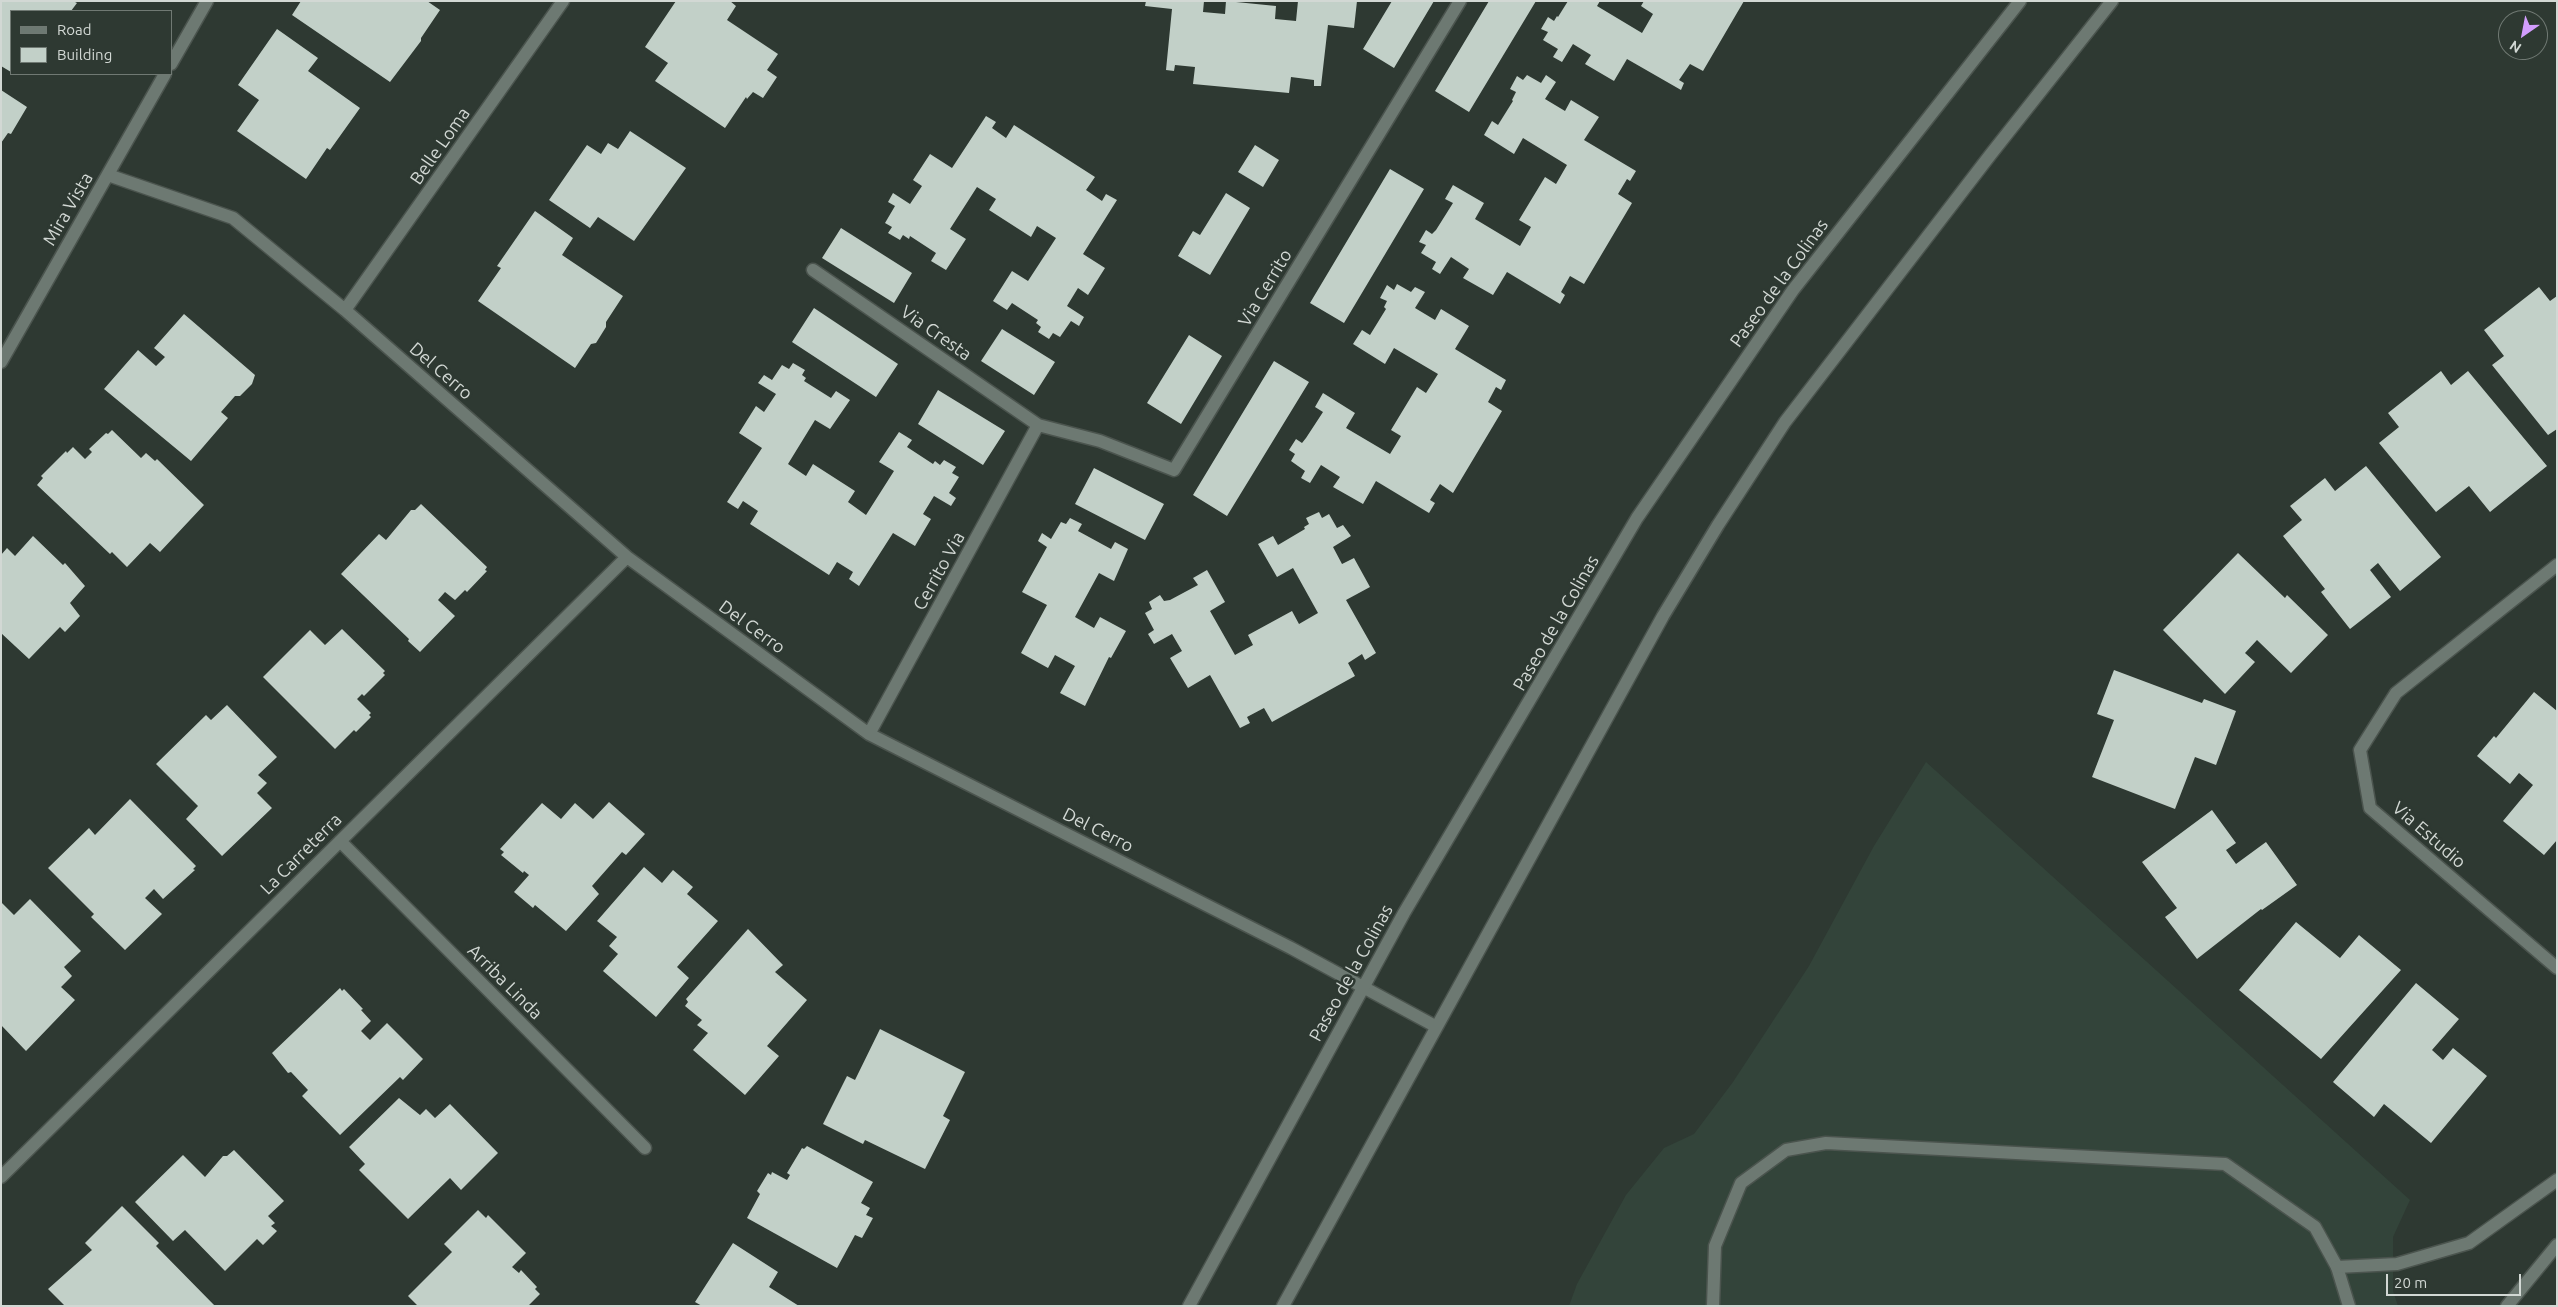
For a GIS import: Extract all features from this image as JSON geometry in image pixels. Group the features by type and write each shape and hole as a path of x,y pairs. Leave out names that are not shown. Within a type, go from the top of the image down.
{"street":[{"path":"172,62 207,1"},
{"name":"Belle Loma","path":"345,310 563,1"},
{"name":"Via Cerrito","path":"1038,425 1100,441 1174,470 1460,1"},
{"name":"Paseo de la Colinas","path":"1188,1306 1362,987 1653,494 1793,290 2020,1"},
{"path":"1283,1306 1435,1026 1663,616 1718,525 1785,422 1991,154 2070,58 2112,1"},
{"name":"Mira Vista","path":"1,362 165,75"},
{"name":"Del Cerro","path":"108,175 233,218 345,310 627,557 869,734 1291,948 1435,1026"},
{"name":"Via Cresta","path":"813,270 1038,425"},
{"name":"Cerrito Via","path":"869,734 1038,425"},
{"name":"La Carreterra","path":"1,1177 627,557"},
{"name":"Via Estudio","path":"2557,565 2396,694 2360,750 2370,808 2557,968"},
{"name":"Arriba Linda","path":"340,841 645,1148"},
{"path":"1713,1306 1715,1246 1741,1183 1786,1150 1826,1143 2225,1164 2315,1228 2337,1267 2349,1306"},
{"path":"2337,1267 2397,1264 2469,1243 2557,1180"},
{"path":"2507,1306 2557,1245"}],"shaded area":[{"path":"1926,762 2410,1200 2393,1237 2393,1291 2398,1306 1569,1306 1577,1284 1626,1195 1664,1148 1694,1134 1733,1082 1809,966 1874,846"}],"building":[{"path":"1,1 73,1 77,3 72,10 10,10 10,71 1,66"},
{"path":"301,1 427,1 440,10 421,38 421,41 390,82 292,15"},
{"path":"676,1 730,1 736,6 727,20 778,54 767,70 777,77 763,98 753,92 747,99 746,97 725,128 655,81 668,63 645,47"},
{"path":"1146,1 1204,1 1203,12 1225,14 1226,1 1276,6 1275,19 1296,21 1298,1 1357,1 1354,28 1328,25 1321,86 1314,86 1314,80 1291,77 1289,93 1193,84 1195,67 1175,65 1174,71 1166,70 1172,9 1145,6"},
{"path":"1392,1 1434,1 1394,68 1363,49"},
{"path":"1489,1 1536,1 1469,112 1435,91"},
{"path":"1568,1 1600,1 1597,6 1642,33 1653,14 1641,6 1644,1 1744,1 1703,71 1690,64 1679,80 1684,83 1681,90 1627,59 1614,81 1585,64 1591,55 1573,44 1562,62 1553,57 1558,49 1543,40 1548,32 1541,29 1548,17 1554,21 1558,17"},
{"path":"277,29 318,58 308,71 360,108 330,150 327,148 306,179 237,131 259,100 238,85"},
{"path":"1527,75 1541,83 1546,75 1556,82 1545,99 1565,111 1571,100 1599,117 1584,140 1636,171 1630,181 1627,179 1618,194 1632,203 1584,284 1570,276 1561,292 1565,295 1560,304 1507,272 1493,295 1463,278 1469,269 1451,257 1440,274 1432,269 1436,262 1421,253 1426,245 1419,242 1426,230 1432,234 1436,230 1453,203 1445,199 1453,185 1484,203 1475,219 1520,246 1531,227 1519,220 1545,177 1556,184 1567,165 1523,138 1514,154 1484,135 1492,121 1498,125 1513,101 1516,92 1510,89 1517,76 1523,80"},
{"path":"1,90 27,107 11,134 8,133 1,143"},
{"path":"986,116 996,122 992,128 1006,138 1014,125 1095,177 1086,190 1102,201 1106,194 1117,200 1083,254 1105,268 1088,295 1078,288 1067,306 1084,317 1079,326 1071,321 1060,337 1053,333 1049,339 1038,332 1041,327 1036,323 1038,320 1012,303 1007,310 993,301 1012,271 1028,281 1056,238 1037,226 1031,237 989,210 996,199 977,187 950,229 966,239 946,270 931,261 936,253 910,236 909,239 903,235 900,240 888,233 892,227 885,223 895,206 888,202 893,193 910,204 922,186 913,180 930,154 952,168"},
{"path":"630,131 686,168 634,241 598,217 590,228 549,200 587,145 601,154 608,143 618,149"},
{"path":"1255,145 1279,160 1263,187 1238,172"},
{"path":"1390,169 1424,189 1344,323 1310,303"},
{"path":"1226,193 1250,208 1210,275 1178,256 1193,231 1200,235"},
{"path":"535,211 573,238 562,255 623,296 606,322 606,327 596,343 591,344 575,368 478,301 501,268 497,266"},
{"path":"841,228 912,273 894,303 822,258"},
{"path":"1397,284 1411,292 1415,287 1425,292 1415,308 1435,320 1441,309 1469,326 1455,349 1506,380 1501,390 1496,387 1488,402 1502,411 1453,493 1440,484 1430,500 1435,503 1429,513 1376,481 1363,504 1333,487 1340,477 1321,465 1310,483 1301,478 1305,471 1291,461 1295,454 1289,450 1296,439 1302,443 1323,412 1315,407 1323,393 1355,413 1346,428 1390,454 1401,436 1391,430 1417,387 1426,393 1438,374 1394,348 1385,364 1353,344 1362,330 1370,335 1386,309 1384,307 1387,301 1380,298 1387,285 1394,290"},
{"path":"2539,287 2550,301 2557,296 2557,429 2548,435 2492,365 2504,356 2484,330"},
{"path":"814,308 898,364 876,397 792,342"},
{"path":"184,314 255,375 252,384 240,396 235,396 221,412 228,418 191,461 104,389 138,350 156,366 165,357 154,348"},
{"path":"1002,329 1055,362 1034,395 981,361"},
{"path":"1189,335 1222,356 1181,424 1147,403"},
{"path":"1274,361 1309,382 1227,516 1193,495"},
{"path":"793,363 805,370 802,375 806,378 804,381 831,398 836,391 850,400 830,429 815,420 788,464 806,476 813,464 855,491 848,502 866,515 894,471 879,462 899,432 912,440 907,447 933,464 935,461 940,465 944,460 956,467 952,473 959,477 949,493 956,498 951,506 934,496 923,514 931,519 915,546 893,533 859,586 849,579 853,572 837,562 829,575 750,524 758,511 743,501 738,509 727,502 762,448 739,433 756,406 764,412 776,394 758,383 764,375 772,380 782,365 789,369"},
{"path":"2441,371 2451,385 2468,371 2547,466 2490,512 2469,486 2436,512 2379,443 2399,427 2388,413"},
{"path":"938,390 1005,431 983,465 918,424"},
{"path":"112,430 141,458 146,453 155,461 157,459 204,505 160,552 150,543 127,567 112,552 110,554 37,485 43,478 41,476 66,451 67,453 73,447 85,459 92,452 89,449 106,433 108,434"},
{"path":"2366,466 2441,557 2400,591 2378,563 2370,570 2391,597 2350,629 2321,592 2325,589 2283,536 2302,520 2290,506 2325,478 2335,491"},
{"path":"1094,468 1164,504 1145,540 1075,504"},
{"path":"421,504 487,567 485,570 487,571 467,592 465,590 455,600 445,592 438,600 455,616 420,652 408,641 409,639 341,574 379,534 386,540 411,510 415,510"},
{"path":"1319,512 1322,518 1329,514 1337,528 1343,525 1351,536 1333,547 1342,564 1354,558 1370,587 1346,600 1376,653 1365,660 1362,654 1348,663 1355,676 1272,722 1264,708 1247,717 1250,723 1240,728 1210,675 1188,688 1170,658 1182,651 1172,634 1154,644 1148,634 1154,630 1145,613 1152,609 1149,602 1160,595 1164,601 1170,600 1198,585 1193,578 1207,570 1225,602 1210,611 1235,655 1253,645 1248,635 1292,611 1299,624 1318,613 1293,568 1277,577 1258,544 1273,536 1278,545 1305,529 1304,527 1309,524 1306,518"},
{"path":"1070,518 1082,524 1078,531 1111,549 1115,542 1128,549 1114,581 1099,573 1075,617 1094,628 1100,617 1126,631 1111,658 1109,657 1085,706 1060,693 1075,666 1055,655 1048,668 1021,653 1047,605 1022,592 1047,547 1038,541 1042,533 1051,539 1061,522 1066,524"},
{"path":"33,536 63,565 65,563 85,586 70,603 80,616 65,632 60,627 29,659 1,633 1,555 7,548 15,556"},
{"path":"2238,553 2285,598 2287,595 2328,635 2291,673 2257,640 2245,653 2255,662 2225,694 2163,630"},
{"path":"342,629 385,671 383,673 385,675 364,696 362,694 357,699 371,713 369,715 371,717 356,732 354,730 335,749 263,677 310,630 325,645"},
{"path":"2114,670 2202,703 2204,699 2236,711 2216,765 2195,757 2175,809 2092,777 2114,720 2097,714"},
{"path":"2534,692 2557,711 2557,840 2544,855 2503,821 2533,785 2519,773 2510,784 2477,756 2494,736 2496,738"},
{"path":"227,705 277,757 258,775 267,783 257,793 272,808 222,856 186,819 198,806 156,764 206,715 211,720"},
{"path":"130,799 196,866 193,869 195,870 163,899 154,889 145,898 162,914 125,950 91,917 94,914 48,868 89,828 95,835"},
{"path":"609,802 645,834 626,855 622,852 592,886 599,894 566,931 535,905 533,908 514,892 529,875 524,871 523,873 501,855 504,852 500,849 542,803 561,819 575,803 593,819"},
{"path":"2212,810 2236,843 2226,850 2236,864 2266,842 2297,885 2261,909 2197,959 2165,917 2177,908 2142,862"},
{"path":"644,867 662,883 673,870 693,887 687,894 718,921 677,967 689,978 656,1017 603,971 618,954 609,946 617,937 597,921"},
{"path":"30,899 81,951 64,967 72,976 61,987 75,1000 26,1051 1,1025 1,902 14,915"},
{"path":"2296,922 2340,958 2359,935 2401,970 2321,1059 2239,990"},
{"path":"748,929 783,965 775,972 807,1000 767,1046 779,1056 745,1095 693,1050 708,1033 697,1025 702,1020 685,1006 688,1002 686,999"},
{"path":"2416,983 2459,1019 2432,1050 2443,1060 2453,1048 2487,1076 2431,1143 2384,1104 2374,1117 2333,1082"},
{"path":"340,988 342,991 344,989 363,1009 361,1010 371,1021 361,1031 370,1040 387,1023 423,1059 403,1080 400,1077 340,1135 302,1096 308,1090 291,1072 288,1073 272,1053"},
{"path":"880,1029 965,1072 943,1116 950,1120 925,1169 865,1140 863,1144 823,1124 847,1076 855,1080"},
{"path":"399,1098 420,1115 426,1109 435,1118 450,1104 498,1153 461,1190 450,1178 408,1219 359,1170 365,1164 349,1147"},
{"path":"807,1146 873,1182 861,1203 870,1208 866,1215 873,1218 862,1238 855,1235 837,1268 747,1218 760,1194 757,1191 768,1173 771,1175 772,1172 787,1180 790,1175 787,1173 802,1148 804,1149"},
{"path":"234,1150 284,1201 268,1216 275,1223 271,1226 277,1231 263,1245 257,1239 225,1271 185,1230 173,1241 135,1202 183,1155 205,1177 223,1156 227,1156"},
{"path":"122,1206 159,1243 156,1246 215,1306 65,1306 48,1289 92,1250 85,1243"},
{"path":"478,1210 486,1218 488,1215 526,1253 512,1267 519,1273 521,1270 537,1287 535,1289 540,1294 528,1306 418,1306 408,1296 452,1252 444,1244"},
{"path":"733,1243 778,1272 769,1287 799,1306 702,1306 695,1302"}]}
